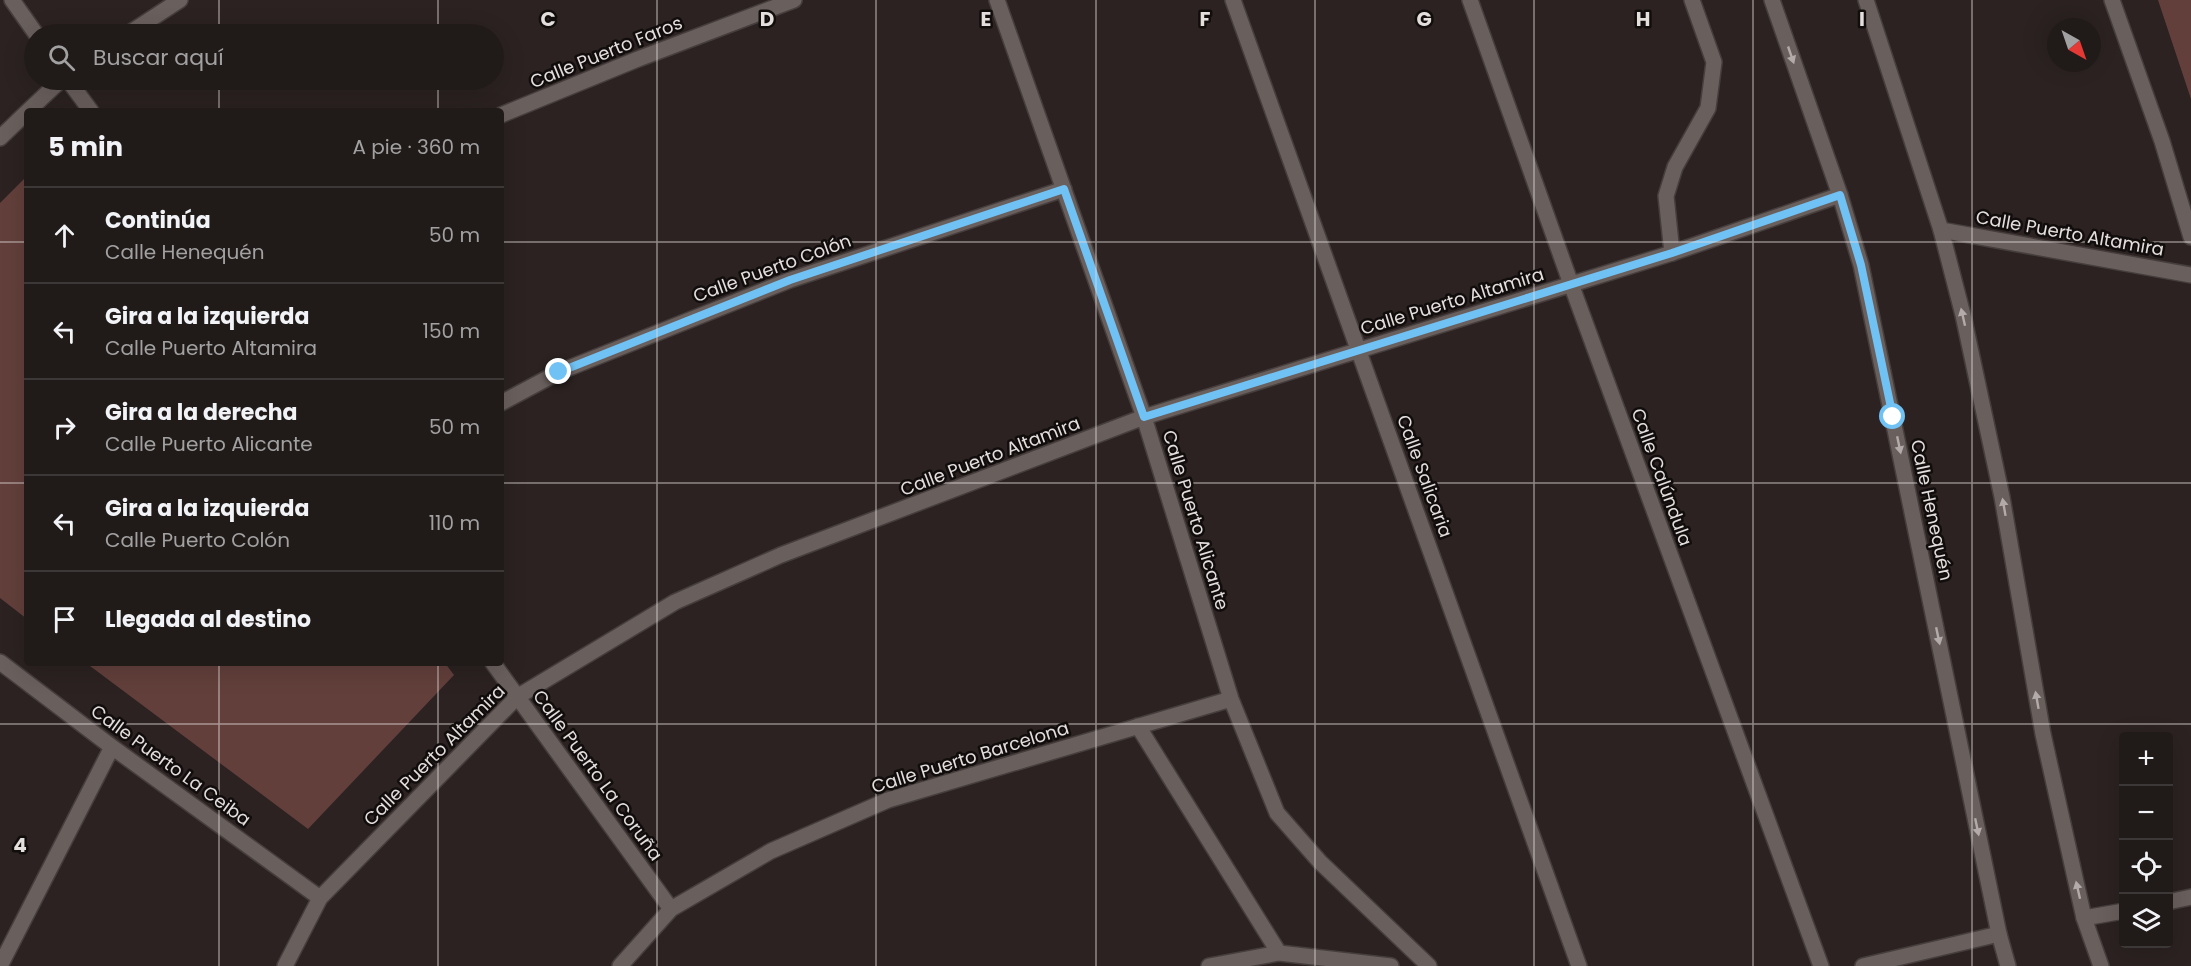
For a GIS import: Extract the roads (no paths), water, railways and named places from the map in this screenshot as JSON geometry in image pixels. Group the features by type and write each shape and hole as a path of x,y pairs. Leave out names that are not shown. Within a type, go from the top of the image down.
{"street":[{"path":"12,0 29,24"},
{"path":"143,24 180,0"},
{"name":"Calle Puerto Faros","path":"504,114 794,0"},
{"name":"Calle Puerto Alicante","path":"997,0 1144,417 1231,699 1277,813 1320,862 1429,966"},
{"name":"Calle Salicaria","path":"1233,0 1579,966"},
{"name":"Calle Calúndula","path":"1470,0 1571,284 1821,966"},
{"path":"1672,253 1666,196 1675,167 1708,108 1714,62 1692,0"},
{"name":"Calle Henequén","path":"1772,0 1840,195 1861,265 1999,934 2008,966"},
{"path":"1866,0 1941,230 1963,315 2002,497 2043,734 2084,918 2101,966"},
{"path":"2112,0 2162,141 2191,237"},
{"path":"32,108 51,90"},
{"path":"75,90 89,108"},
{"path":"0,138 24,116"},
{"name":"Calle Puerto Colón","path":"504,402 559,372 790,280 1064,189"},
{"name":"Calle Puerto Altamira","path":"285,966 320,898 517,697 675,602 781,555 1144,417 1672,253 1840,195"},
{"name":"Calle Puerto Altamira","path":"1941,230 2191,275"},
{"name":"Calle Puerto La Ceiba","path":"0,662 112,747 320,898"},
{"name":"Calle Puerto La Coruña","path":"495,666 671,909"},
{"name":"Calle Puerto Barcelona","path":"620,966 671,909 771,851 888,800 1231,699"},
{"path":"1138,726 1279,953"},
{"path":"0,966 112,747"},
{"path":"2173,901 2191,897"},
{"path":"2084,918 2119,911"},
{"path":"1863,966 1999,934"},
{"path":"1209,966 1279,953 1391,966"}]}
